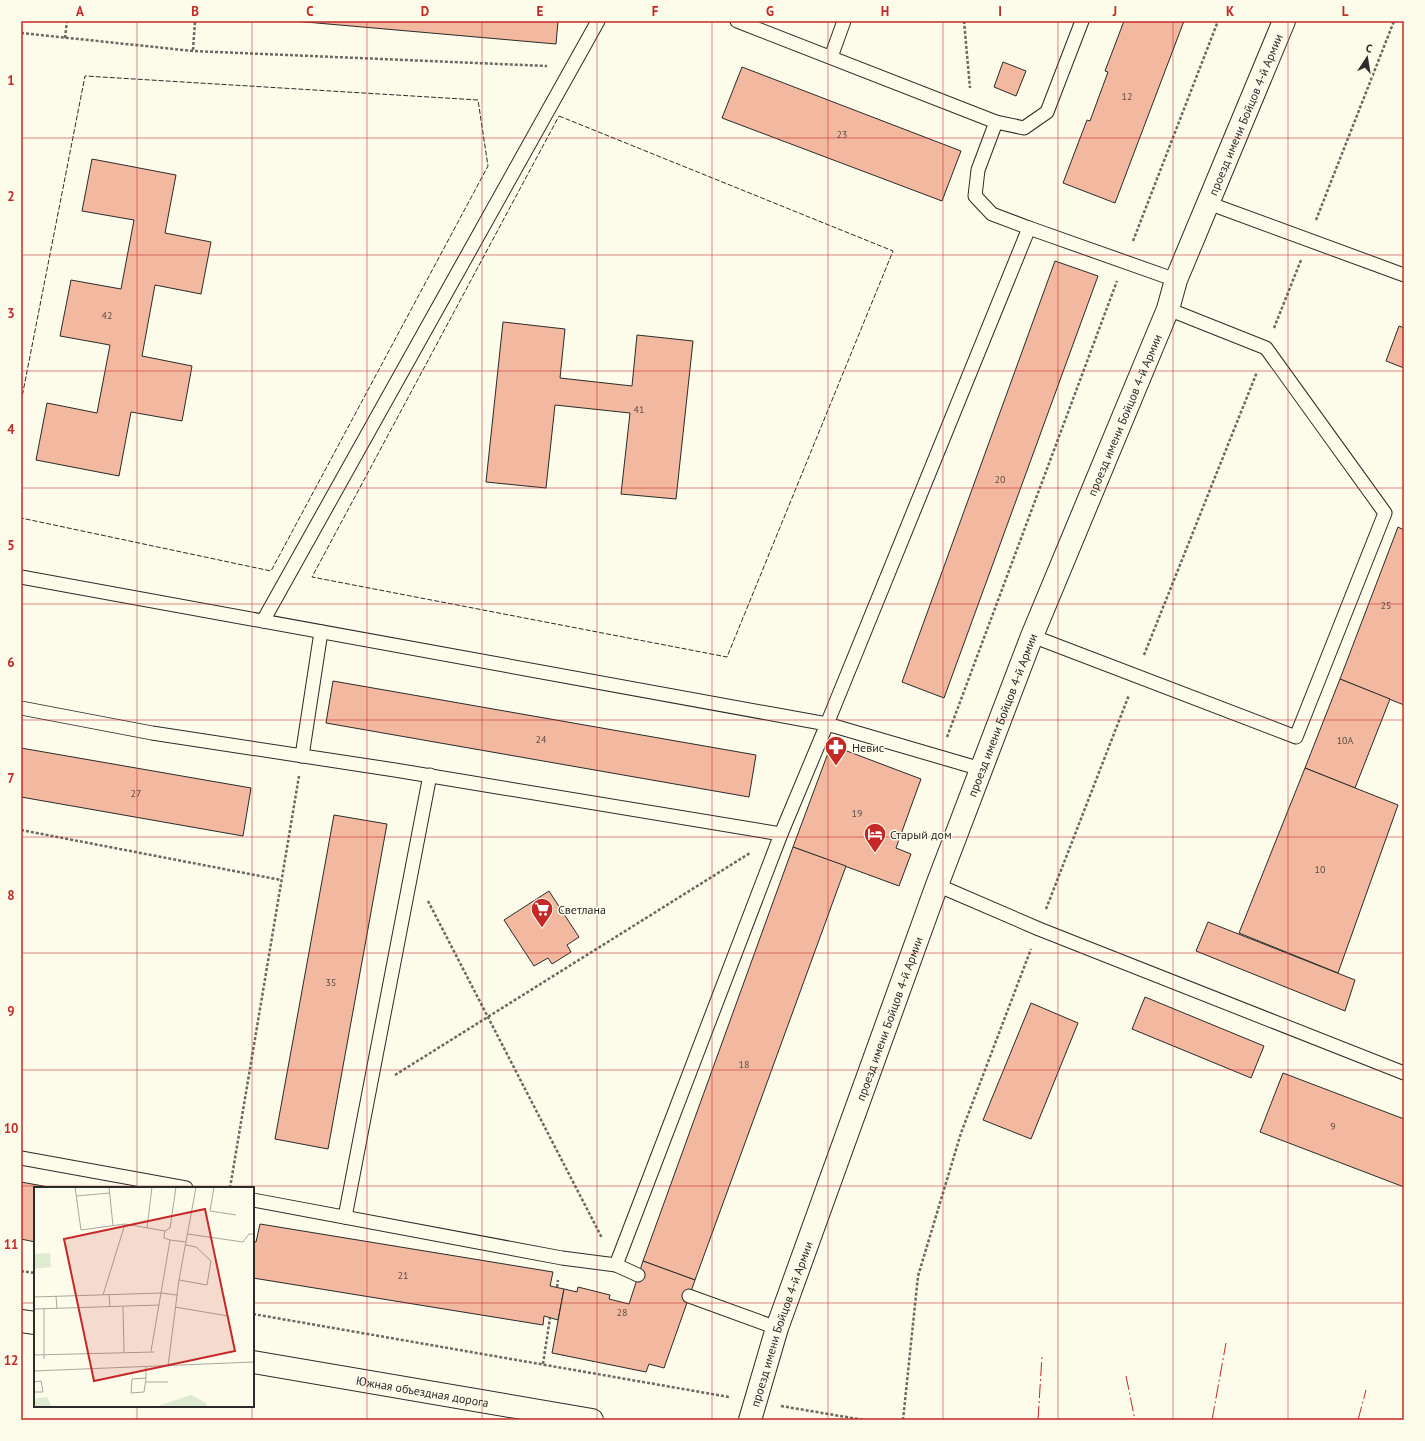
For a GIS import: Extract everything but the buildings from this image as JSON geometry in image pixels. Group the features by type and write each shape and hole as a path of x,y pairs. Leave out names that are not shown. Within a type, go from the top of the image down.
{"street":[{"name":"проезд имени Бойцов 4-й Армии","path":"753,1411 777,1328 937,885 981,769 1032,636 1168,310 1176,280 1284,21"},
{"path":"21,1321 34,1323"},
{"name":"Южная объездная дорога","path":"254,1362 529,1415 592,1420"}],"lane":[{"path":"263,622 598,21"},
{"path":"737,21 996,122 1024,128 1047,112 1082,21"},
{"path":"831,57 844,21"},
{"path":"996,122 978,170 975,196 992,214 1176,280"},
{"path":"1208,203 1404,275"},
{"path":"616,1265 781,834 1030,228"},
{"path":"1032,636 1296,737 1385,513 1266,348 1168,310"},
{"path":"21,577 827,724 981,769"},
{"path":"302,756 322,632"},
{"path":"21,708 152,733 430,775 781,834"},
{"path":"345,1218 430,775"},
{"path":"937,885 1039,929 1404,1073"},
{"path":"21,1158 126,1183 174,1187"},
{"path":"254,1200 562,1258 616,1265 638,1275"},
{"path":"689,1296 777,1328"}],"path":[{"path":"65,38 67,21"},
{"path":"193,50 194,21"},
{"path":"964,21 972,113"},
{"path":"940,756 1124,262 1218,21"},
{"path":"21,33 193,50 572,67"},
{"path":"902,1420 918,1276 961,1134 1131,690"},
{"path":"230,1187 302,756"},
{"path":"21,830 281,880"},
{"path":"369,1091 781,834"},
{"path":"412,869 616,1265"},
{"path":"21,1271 34,1273"},
{"path":"254,1314 542,1364 753,1411 864,1420"},
{"path":"542,1364 550,1318"}],"fence":[{"path":"21,402 85,76 478,100 488,166 271,571 21,518"},
{"path":"559,116 893,251 727,657 312,577 559,116"}],"power":[{"path":"1212,1420 1226,1343"},
{"path":"1038,1420 1042,1356"},
{"path":"1126,1376 1135,1420"},
{"path":"1358,1420 1366,1390"}],"place":[{"name":"Невис","path":"836,766"},
{"name":"Старый дом","path":"875,854"},
{"name":"Светлана","path":"542,928"}]}
